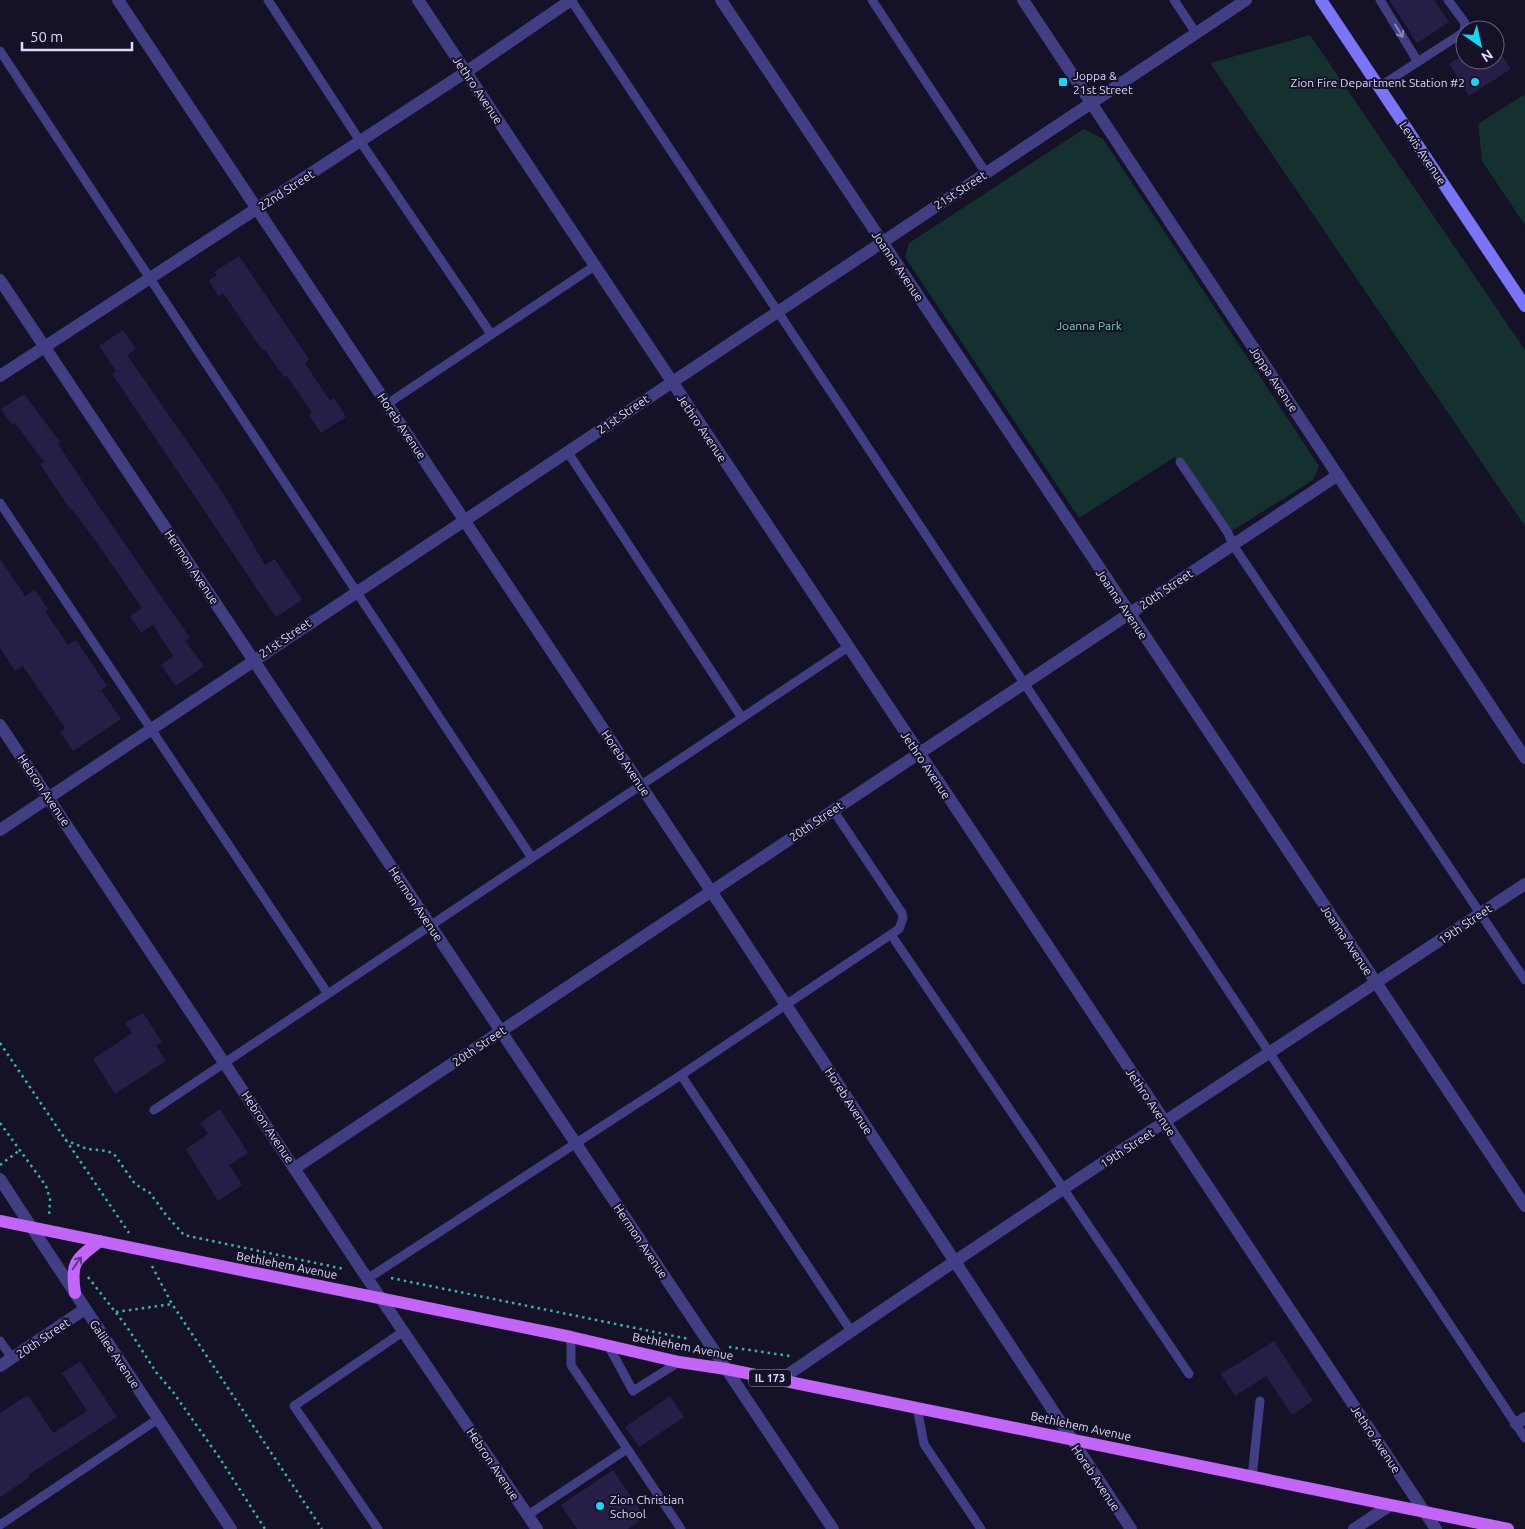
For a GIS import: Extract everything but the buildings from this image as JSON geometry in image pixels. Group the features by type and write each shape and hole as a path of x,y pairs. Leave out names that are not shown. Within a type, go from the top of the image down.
{"main road":[{"name":"Lewis Avenue","path":"1321,0 1525,306"},
{"name":"Bethlehem Avenue","path":"0,1221 571,1337 679,1362 726,1369 1068,1437 1389,1506 1508,1529"},
{"path":"75,1293 72,1272 78,1260 100,1241"}],"street":[{"name":"Horeb Avenue","path":"118,0 641,785 1130,1529"},
{"name":"Jethro Avenue","path":"418,0 596,265 671,382 918,754 1436,1529"},
{"name":"22nd Street","path":"0,376 466,72 571,0"},
{"name":"Joanna Avenue","path":"721,0 1525,1206"},
{"name":"Joppa Avenue","path":"1023,0 1525,758"},
{"name":"21st Street","path":"0,830 150,728 1246,0"},
{"name":"Hermon Avenue","path":"0,280 833,1529"},
{"name":"20th Street","path":"295,1168 1338,475"},
{"name":"Hebron Avenue","path":"0,725 537,1529"},
{"name":"19th Street","path":"780,1380 954,1260 1165,1124 1525,884"},
{"name":"Galilee Avenue","path":"0,1179 231,1529"},
{"name":"20th Street","path":"0,1366 85,1309"},
{"path":"1354,1529 1389,1506"}],"lane":[{"path":"268,0 360,141 491,334"},
{"path":"571,0 1270,1054 1520,1421 1525,1438"},
{"path":"872,0 986,173"},
{"path":"1174,0 1196,33"},
{"path":"1380,0 1418,62"},
{"path":"1380,87 1464,32 1465,23 1448,0"},
{"path":"0,51 532,858"},
{"path":"387,404 596,265"},
{"path":"567,451 742,718"},
{"path":"1180,462 1228,533 1233,545 1525,980"},
{"path":"0,503 328,994"},
{"path":"154,1110 848,647"},
{"path":"368,1275 576,1143 892,936 901,926 902,913 833,810"},
{"path":"892,936 1188,1374"},
{"path":"681,1075 851,1331"},
{"path":"378,1529 294,1406 404,1331"},
{"path":"571,1337 571,1365 681,1529"},
{"path":"0,1341 12,1358"},
{"path":"608,1345 633,1391 679,1362"},
{"path":"1252,1477 1260,1401"},
{"path":"917,1407 924,1444 981,1529"},
{"path":"0,1525 158,1419"},
{"path":"528,1516 627,1449"}],"path":[{"path":"0,1043 132,1238"},
{"path":"0,1122 46,1186 50,1199 49,1217"},
{"path":"65,1140 87,1149 107,1151 114,1154 135,1184 150,1193 184,1235 192,1238 710,1344 809,1360"},
{"path":"2,1164 20,1150"},
{"path":"148,1262 172,1304 322,1529"},
{"path":"86,1275 116,1312 156,1372 173,1392 219,1457 265,1529"},
{"path":"116,1312 172,1304"}],"green space":[{"path":"1310,35 1525,350 1525,526 1210,63"},
{"path":"1525,94 1525,225 1482,161 1478,124"},
{"name":"Joanna Park","path":"1084,129 1103,139 1319,466 1313,480 1229,533 1175,457 1079,518 905,257 909,243"}],"place":[{"name":"Joppa & 21st Street","path":"1063,82"},
{"name":"Zion Fire Department Station #2","path":"1475,82"},
{"name":"Zion Christian School","path":"600,1506"}]}
